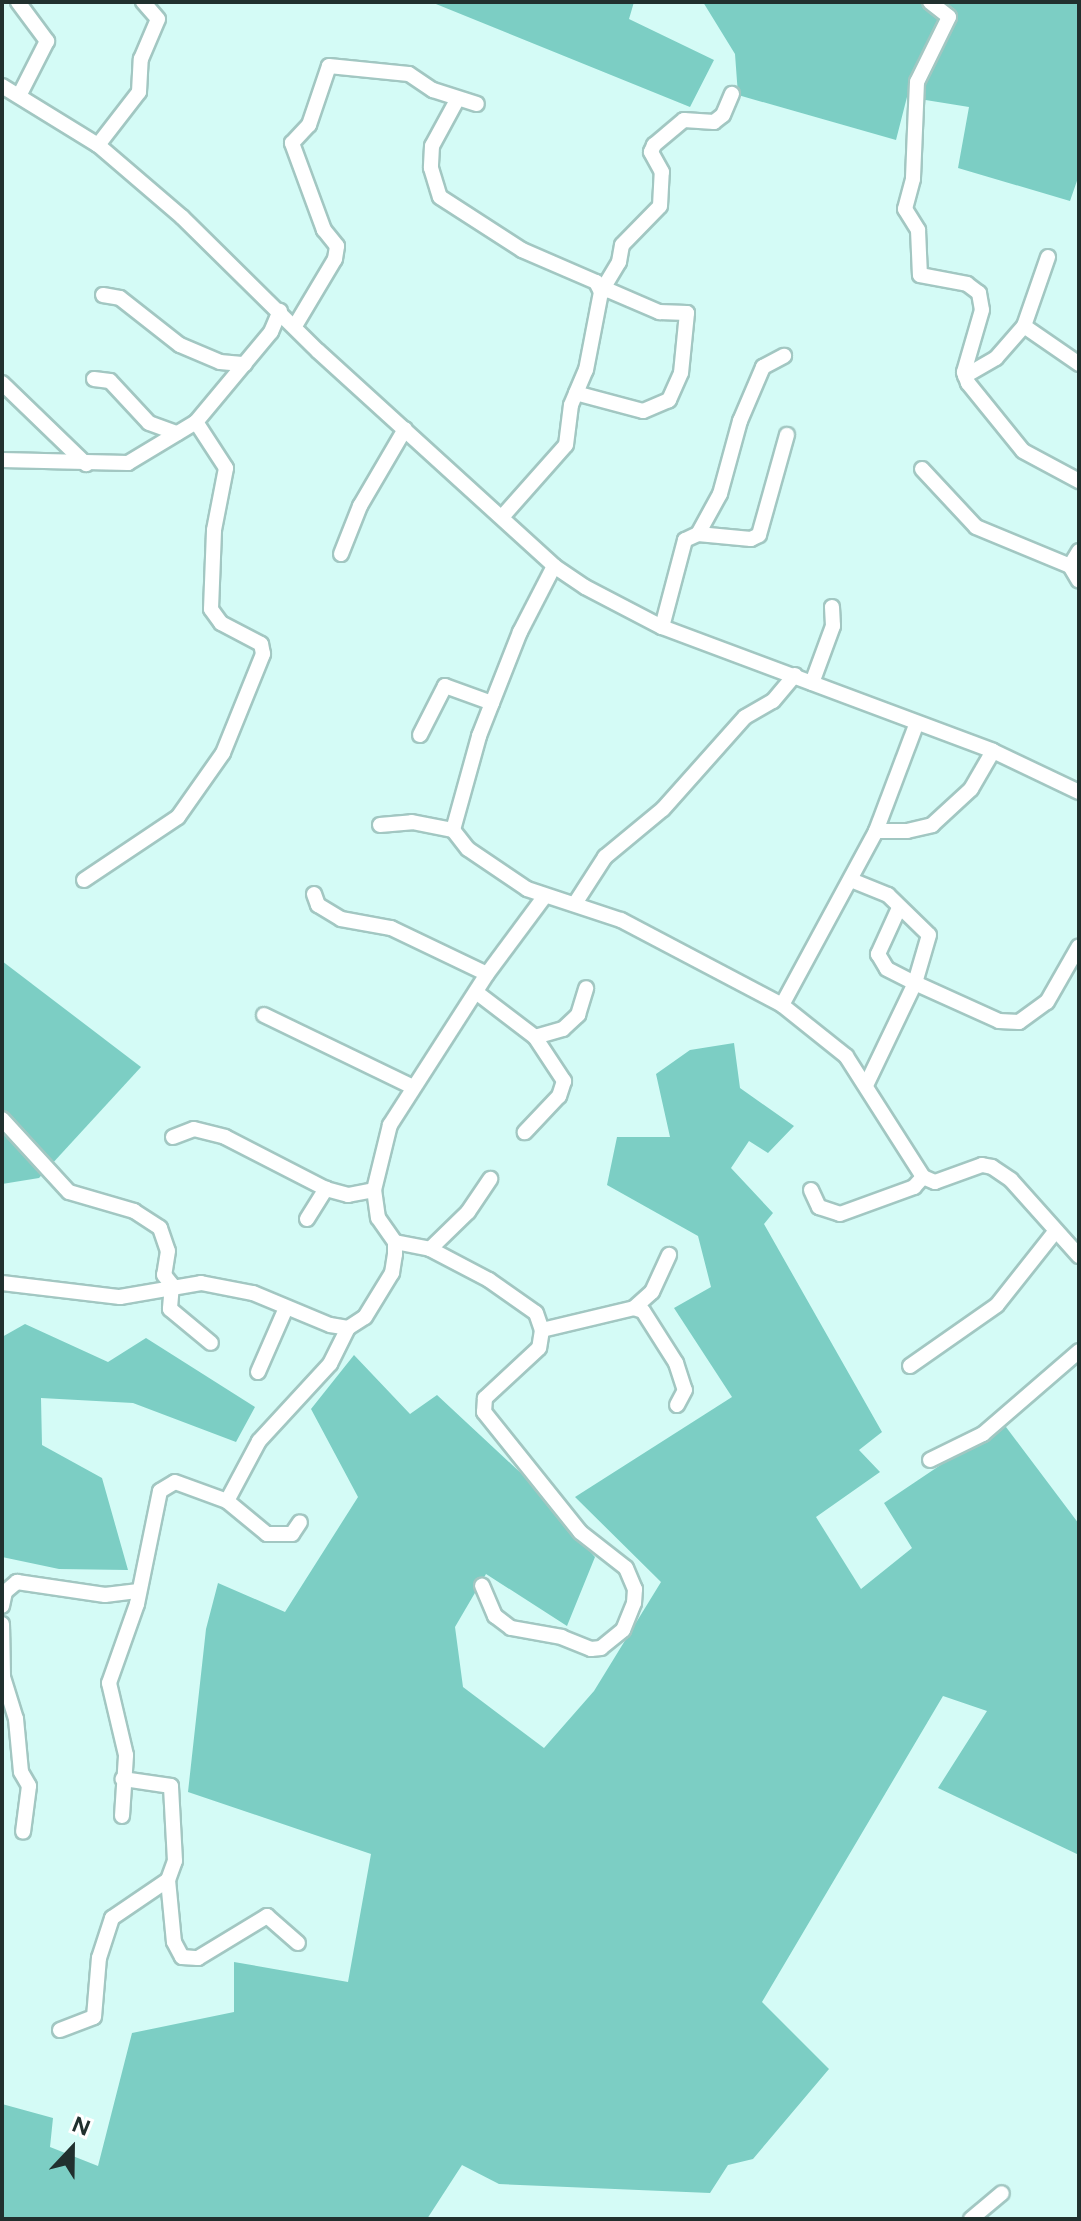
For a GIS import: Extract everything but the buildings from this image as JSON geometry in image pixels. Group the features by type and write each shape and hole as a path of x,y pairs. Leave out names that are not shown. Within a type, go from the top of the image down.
{"street":[{"path":"18,2 47,41 47,49 20,94"},
{"path":"98,145 139,92 141,59 158,19 143,2"},
{"path":"930,2 949,17 917,82 913,179 905,209 918,230 920,275 967,284 979,293 982,310 965,376"},
{"path":"295,326 335,259 337,246 324,230 292,143 309,125 329,66 409,74 457,100 477,104"},
{"path":"2,86 20,94 98,145 554,566 628,613 795,675 916,725 993,751 1079,792"},
{"path":"502,517 566,445 601,292 619,262 622,245 660,206 662,172 651,152 654,145 684,120 714,122 723,115 732,94"},
{"path":"457,100 432,146 431,168 440,197 522,250 596,282 601,292"},
{"path":"965,376 996,358 1024,326 1048,257"},
{"path":"576,393 643,411 669,400 681,373 687,313 659,312 608,290 601,292"},
{"path":"103,295 120,298 180,345 220,362 245,364"},
{"path":"2,460 128,463 196,422 245,364 280,311"},
{"path":"1024,326 1079,364"},
{"path":"698,534 720,494 740,421 763,367 784,356"},
{"path":"965,376 1023,451 1079,481"},
{"path":"94,379 110,381 149,423 177,433"},
{"path":"2,383 86,464"},
{"path":"84,880 178,817 223,753 263,654 261,644 221,623 211,609 214,530 226,468 196,422"},
{"path":"341,554 360,506 405,429"},
{"path":"662,627 685,540 698,534 751,539 759,535 787,435"},
{"path":"922,469 976,527 1070,566 1079,581"},
{"path":"1070,566 1079,551"},
{"path":"453,830 492,703 554,566"},
{"path":"812,683 833,626 832,607"},
{"path":"576,902 605,857 663,809 745,717 773,701 795,675"},
{"path":"420,735 445,686 492,703"},
{"path":"782,1005 876,831 916,725"},
{"path":"876,831 932,825 971,789 993,751"},
{"path":"380,825 392,821 453,830 502,875 545,896 576,902 782,1005 846,1056 867,1083 923,1177 935,1182 982,1165 992,1167 1011,1180 1054,1233 1079,1256"},
{"path":"851,880 888,895 929,935 915,983 867,1083"},
{"path":"314,894 318,905 341,919 391,928 487,974"},
{"path":"227,1501 259,1441 330,1364 348,1328 365,1317 381,1295 392,1273 395,1242 378,1218 374,1190 390,1125 487,974 545,896"},
{"path":"899,908 878,954 887,969 999,1021 1019,1022 1047,1002 1079,946"},
{"path":"535,1037 563,1029 578,1015 586,988"},
{"path":"476,992 535,1037 564,1081 559,1096 525,1132"},
{"path":"264,1015 413,1087"},
{"path":"2,1119 69,1192 134,1211 160,1228 168,1251 164,1275 172,1285 170,1309 211,1343"},
{"path":"173,1137 194,1129 225,1137 326,1189 348,1195 374,1190"},
{"path":"811,1190 819,1207 840,1214 914,1187 923,1177"},
{"path":"430,1249 468,1212 490,1179"},
{"path":"307,1219 326,1189"},
{"path":"910,1366 997,1305 1054,1233"},
{"path":"395,1242 430,1249 515,1296 536,1313 542,1330 534,1357 485,1398 484,1412 580,1532 626,1568 635,1589 634,1603 623,1630 601,1648 591,1649 562,1637 511,1628 495,1616 482,1586"},
{"path":"542,1330 634,1308 652,1292 669,1255"},
{"path":"2,1283 120,1297 172,1285 201,1283 253,1293 313,1321 348,1328"},
{"path":"258,1372 286,1308"},
{"path":"634,1308 654,1323 676,1363 685,1390 677,1405"},
{"path":"930,1460 983,1434 1079,1351"},
{"path":"122,1816 126,1755 109,1683 139,1591 160,1491 175,1482 227,1501 263,1540 292,1534 300,1522"},
{"path":"2,1606 5,1592 17,1582 105,1595 139,1591"},
{"path":"2,1624 3,1677 16,1719 21,1772 29,1786 23,1832"},
{"path":"123,1779 171,1786 177,1849 168,1880 174,1942 182,1957 198,1958 267,1916 298,1943"},
{"path":"60,2030 94,2017 99,1958 112,1918 168,1880"},
{"path":"971,2219 1002,2193"}],"green space":[{"path":"431,2 634,2 629,19 714,60 690,107"},
{"path":"703,2 1079,2 1079,175 1070,201 958,168 969,107 907,97 896,140 738,95 735,54"},
{"path":"2,961 141,1067 39,1178 2,1184"},
{"path":"734,1043 740,1088 794,1126 768,1153 749,1141 731,1168 773,1213 764,1224 882,1432 859,1450 880,1472 816,1517 861,1589 912,1548 884,1503 1003,1423 1079,1524 1079,1855 938,1788 987,1711 943,1696 762,2002 829,2069 753,2159 728,2165 710,2193 499,2184 462,2165 427,2219 2,2219 2,2104 53,2118 50,2147 98,2166 132,2033 234,2012 234,1962 348,1982 371,1854 188,1792 206,1629 218,1583 285,1612 358,1497 311,1409 354,1355 410,1414 437,1395 524,1476 595,1557 567,1626 486,1574 455,1627 463,1687 544,1748 594,1691 661,1582 575,1497 732,1397 674,1308 711,1287 698,1236 607,1185 617,1137 670,1137 656,1074 690,1050"},
{"path":"25,1324 108,1362 146,1338 255,1407 236,1442 133,1403 41,1398 42,1445 102,1478 128,1570 59,1569 2,1557 2,1337"}]}
